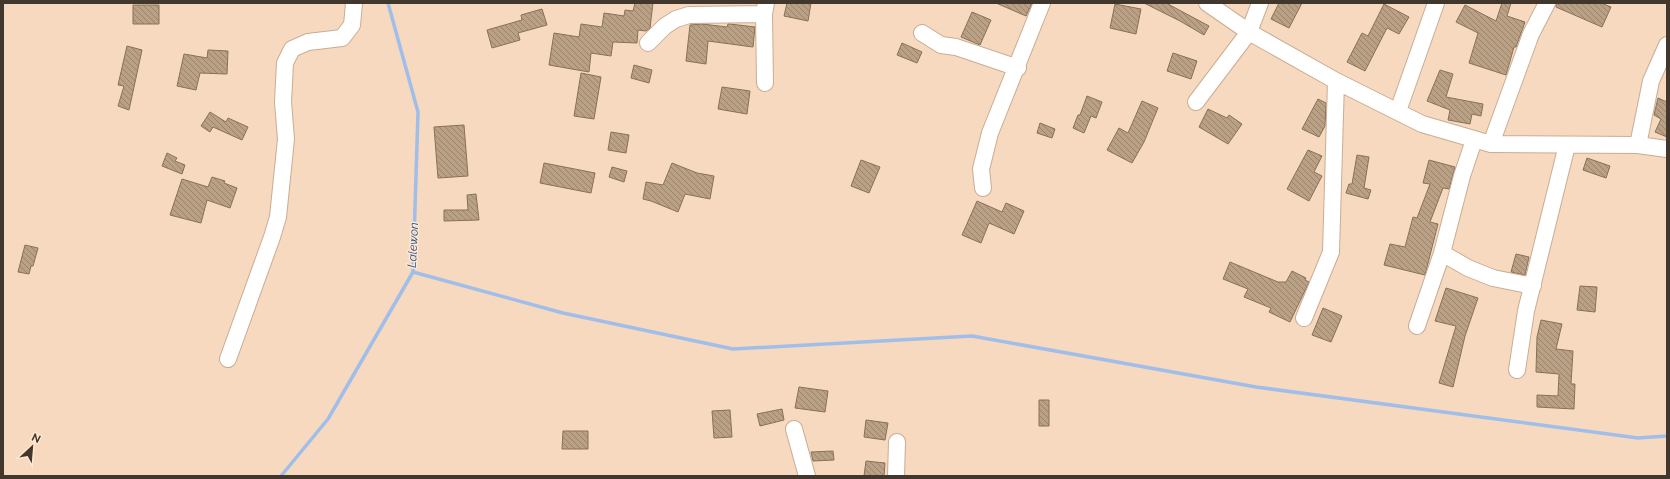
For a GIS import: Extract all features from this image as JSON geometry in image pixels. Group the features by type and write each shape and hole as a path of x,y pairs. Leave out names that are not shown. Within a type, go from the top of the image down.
{"street":[{"path":"228,359 278,217 286,139 283,102 285,63 292,49 308,42 342,38 352,25 354,3"},
{"path":"983,188 981,169 990,133 1018,68 1042,3"},
{"path":"1207,3 1249,32 1336,81 1422,124 1491,144 1567,146 1638,145 1667,148"},
{"path":"1196,102 1249,32 1260,3"},
{"path":"1398,111 1436,3"},
{"path":"1491,144 1531,34 1547,3"},
{"path":"648,43 665,26 689,15 765,8 765,83"},
{"path":"922,33 941,45 956,47 1018,68"},
{"path":"1638,145 1651,81 1667,44"},
{"path":"1304,318 1331,252 1336,81"},
{"path":"1417,326 1442,253 1462,176 1474,140"},
{"path":"1518,370 1526,311 1567,146"},
{"path":"1442,253 1468,268 1493,278 1533,286"},
{"path":"794,429 807,476"},
{"path":"896,476 897,442"}],"building":[{"path":"635,3 653,3 650,28 646,31 638,30 637,43 613,42 611,56 591,53 589,72 549,65 554,33 579,37 581,24 602,27 604,13 624,16 625,10 633,11"},
{"path":"787,3 811,3 808,21 784,16"},
{"path":"996,3 1032,3 1026,16"},
{"path":"1144,3 1166,3 1209,26 1204,35"},
{"path":"1279,3 1302,3 1289,28 1271,19"},
{"path":"1502,3 1511,3 1507,16 1525,22 1516,47 1514,47 1506,75 1469,63 1478,33 1456,22 1465,5 1496,21"},
{"path":"1556,3 1601,3 1611,7 1602,27 1556,7"},
{"path":"1115,4 1141,9 1136,34 1110,28"},
{"path":"1384,4 1409,17 1399,34 1387,28 1365,71 1347,62 1362,33 1368,36"},
{"path":"133,5 159,5 159,24 133,24"},
{"path":"542,9 547,25 518,33 520,40 492,48 487,30 522,20 521,15"},
{"path":"972,12 991,20 980,45 961,37"},
{"path":"702,24 727,27 728,24 730,24 755,27 753,47 708,41 706,64 686,61 690,25"},
{"path":"902,43 922,52 917,63 897,55"},
{"path":"127,46 142,50 129,110 118,106 124,86 118,85"},
{"path":"208,50 228,51 227,74 200,73 196,90 177,86 184,54 207,58"},
{"path":"1173,53 1197,61 1191,79 1167,71"},
{"path":"634,65 652,70 649,83 631,78"},
{"path":"1440,70 1453,74 1446,97 1483,104 1481,116 1472,114 1470,124 1448,120 1450,110 1427,101"},
{"path":"581,73 601,77 594,119 574,116"},
{"path":"722,87 750,91 747,114 718,109"},
{"path":"1087,96 1102,102 1096,118 1091,116 1084,133 1073,128 1078,115 1080,115"},
{"path":"1658,98 1667,102 1667,137 1655,132 1661,119 1654,115"},
{"path":"1318,99 1326,103 1325,126 1319,137 1302,129"},
{"path":"1142,101 1158,108 1144,142 1132,163 1107,150 1119,128 1128,133"},
{"path":"1208,109 1227,118 1229,115 1242,124 1228,144 1199,127"},
{"path":"210,112 226,122 228,118 248,127 242,140 213,127 210,132 201,126"},
{"path":"1040,123 1055,129 1052,138 1037,133"},
{"path":"464,125 468,176 438,178 434,127"},
{"path":"611,132 629,135 626,153 608,150"},
{"path":"1308,150 1322,156 1314,172 1322,176 1309,201 1287,189"},
{"path":"167,153 177,158 175,161 185,165 182,174 162,166"},
{"path":"1357,155 1369,157 1364,188 1371,190 1368,199 1346,193 1349,184 1352,184"},
{"path":"1587,158 1610,166 1606,178 1583,170"},
{"path":"861,160 880,167 869,193 851,186"},
{"path":"1429,160 1455,167 1449,189 1443,188 1430,222 1438,224 1425,275 1384,265 1390,244 1405,247 1413,217 1417,218 1430,184 1423,183"},
{"path":"544,163 595,173 591,193 540,183"},
{"path":"672,163 697,173 714,176 710,199 685,194 678,212 643,199 646,182 663,185"},
{"path":"612,167 627,171 624,182 609,177"},
{"path":"212,177 225,181 224,183 237,188 230,208 207,200 201,223 170,215 182,179 208,187"},
{"path":"476,194 479,220 444,221 444,210 468,210 467,195"},
{"path":"977,201 1002,212 1006,203 1024,211 1014,234 989,223 981,243 962,235"},
{"path":"25,245 38,248 29,274 18,272"},
{"path":"1516,254 1529,257 1525,275 1511,272"},
{"path":"1230,262 1278,282 1286,282 1292,271 1306,278 1305,280 1309,282 1290,322 1269,312 1271,308 1244,297 1248,289 1223,279"},
{"path":"1580,286 1597,287 1595,312 1577,310"},
{"path":"1446,288 1478,298 1465,336 1453,387 1439,383 1456,326 1435,321"},
{"path":"1323,308 1342,316 1331,342 1312,335"},
{"path":"1541,320 1562,324 1556,349 1573,351 1571,384 1575,384 1574,409 1537,407 1537,395 1558,396 1559,374 1536,372 1537,337"},
{"path":"799,387 828,391 825,412 795,408"},
{"path":"1039,400 1049,400 1049,426 1039,426"},
{"path":"782,409 784,420 760,426 757,414"},
{"path":"730,410 732,437 714,438 712,411"},
{"path":"866,420 888,423 885,440 864,437"},
{"path":"563,431 588,431 588,449 562,449"},
{"path":"833,451 834,460 813,461 811,452"},
{"path":"866,461 885,463 884,476 864,476"}],"waterway":[{"name":"Lalewon","path":"281,476 328,419 413,272 418,112 388,3"},
{"path":"413,272 563,313 733,349 972,336 1256,387 1638,438 1667,436"}]}
